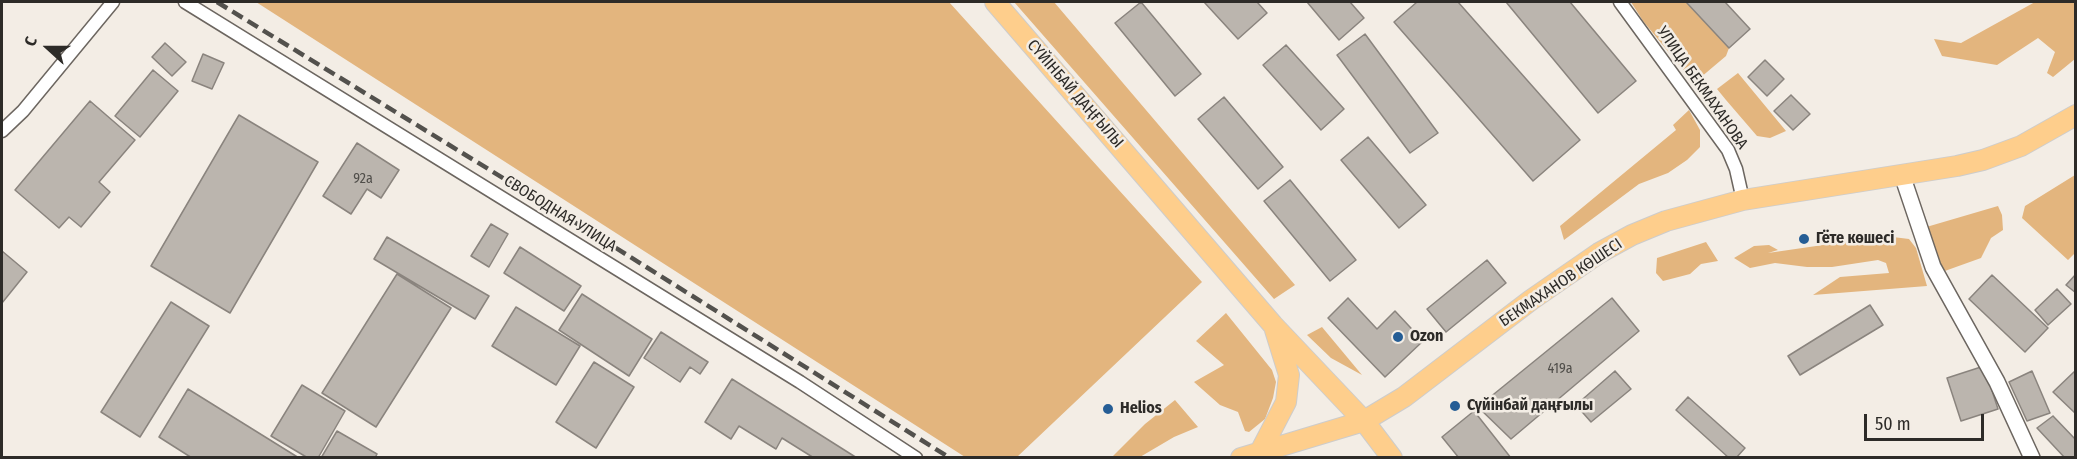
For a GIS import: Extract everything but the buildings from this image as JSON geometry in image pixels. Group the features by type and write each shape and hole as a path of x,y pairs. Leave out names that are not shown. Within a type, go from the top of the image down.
{"main road":[{"name":"СҮЙІНБАЙ ДАҢҒЫЛЫ","path":"995,2 1273,325 1364,421 1392,458"},
{"name":"БЕКМАХАНОВ КӨШЕСІ","path":"1241,458 1260,450 1364,421 1404,397 1531,300 1599,253 1666,220 1743,200 1957,166 2021,147 2076,115"},
{"path":"1260,450 1286,402 1289,375 1273,325"}],"street":[{"path":"2,130 23,111 112,2"},
{"name":"СВОБОДНАЯ УЛИЦА","path":"185,2 800,382 916,458"},
{"name":"УЛИЦА БЕКМАХАНОВА","path":"1620,2 1728,150 1736,169 1743,200"},
{"path":"1902,175 1933,267 1997,382 2032,458"}],"shaded area":[{"path":"256,2 949,2 1202,282 1017,457 965,457"},
{"path":"1014,2 1054,2 1295,285 1274,299"},
{"path":"1631,2 1686,2 1729,48 1726,56 1694,83 1643,21"},
{"path":"2035,2 2075,2 2075,59 2053,77 2047,73 2055,52 2038,38 1997,65 1942,56 1934,39 1961,43"},
{"path":"1738,73 1786,131 1770,138 1757,136 1726,100 1717,89"},
{"path":"1689,110 1700,130 1700,147 1687,160 1668,173 1639,184 1564,240 1560,226 1676,130 1673,125"},
{"path":"2075,175 2075,253 2068,260 2022,218 2025,206"},
{"path":"1998,206 2002,215 2003,230 1991,238 1981,258 1942,272 1923,228"},
{"path":"1885,236 1909,239 1916,248 1927,286 1813,295 1840,277 1889,273 1886,263 1878,260 1832,267 1807,267 1775,263 1750,268 1734,258 1754,246 1769,245 1778,250 1768,253"},
{"path":"1706,242 1718,261 1701,264 1690,274 1663,281 1656,273 1657,258"},
{"path":"1226,313 1272,370 1276,382 1265,419 1249,432 1245,431 1238,412 1220,405 1194,382 1224,365 1196,341"},
{"path":"1322,327 1362,375 1331,358 1307,335"},
{"path":"1175,400 1198,427 1174,437 1140,457 1112,457 1145,424"}],"railway":[{"path":"217,2 589,231 950,458"}],"place":[{"name":"Гёте көшесі","path":"1804,239"},
{"name":"Ozon","path":"1398,337"},
{"name":"Сүйінбай даңғылы","path":"1455,406"},
{"name":"Helios","path":"1108,409"}]}
